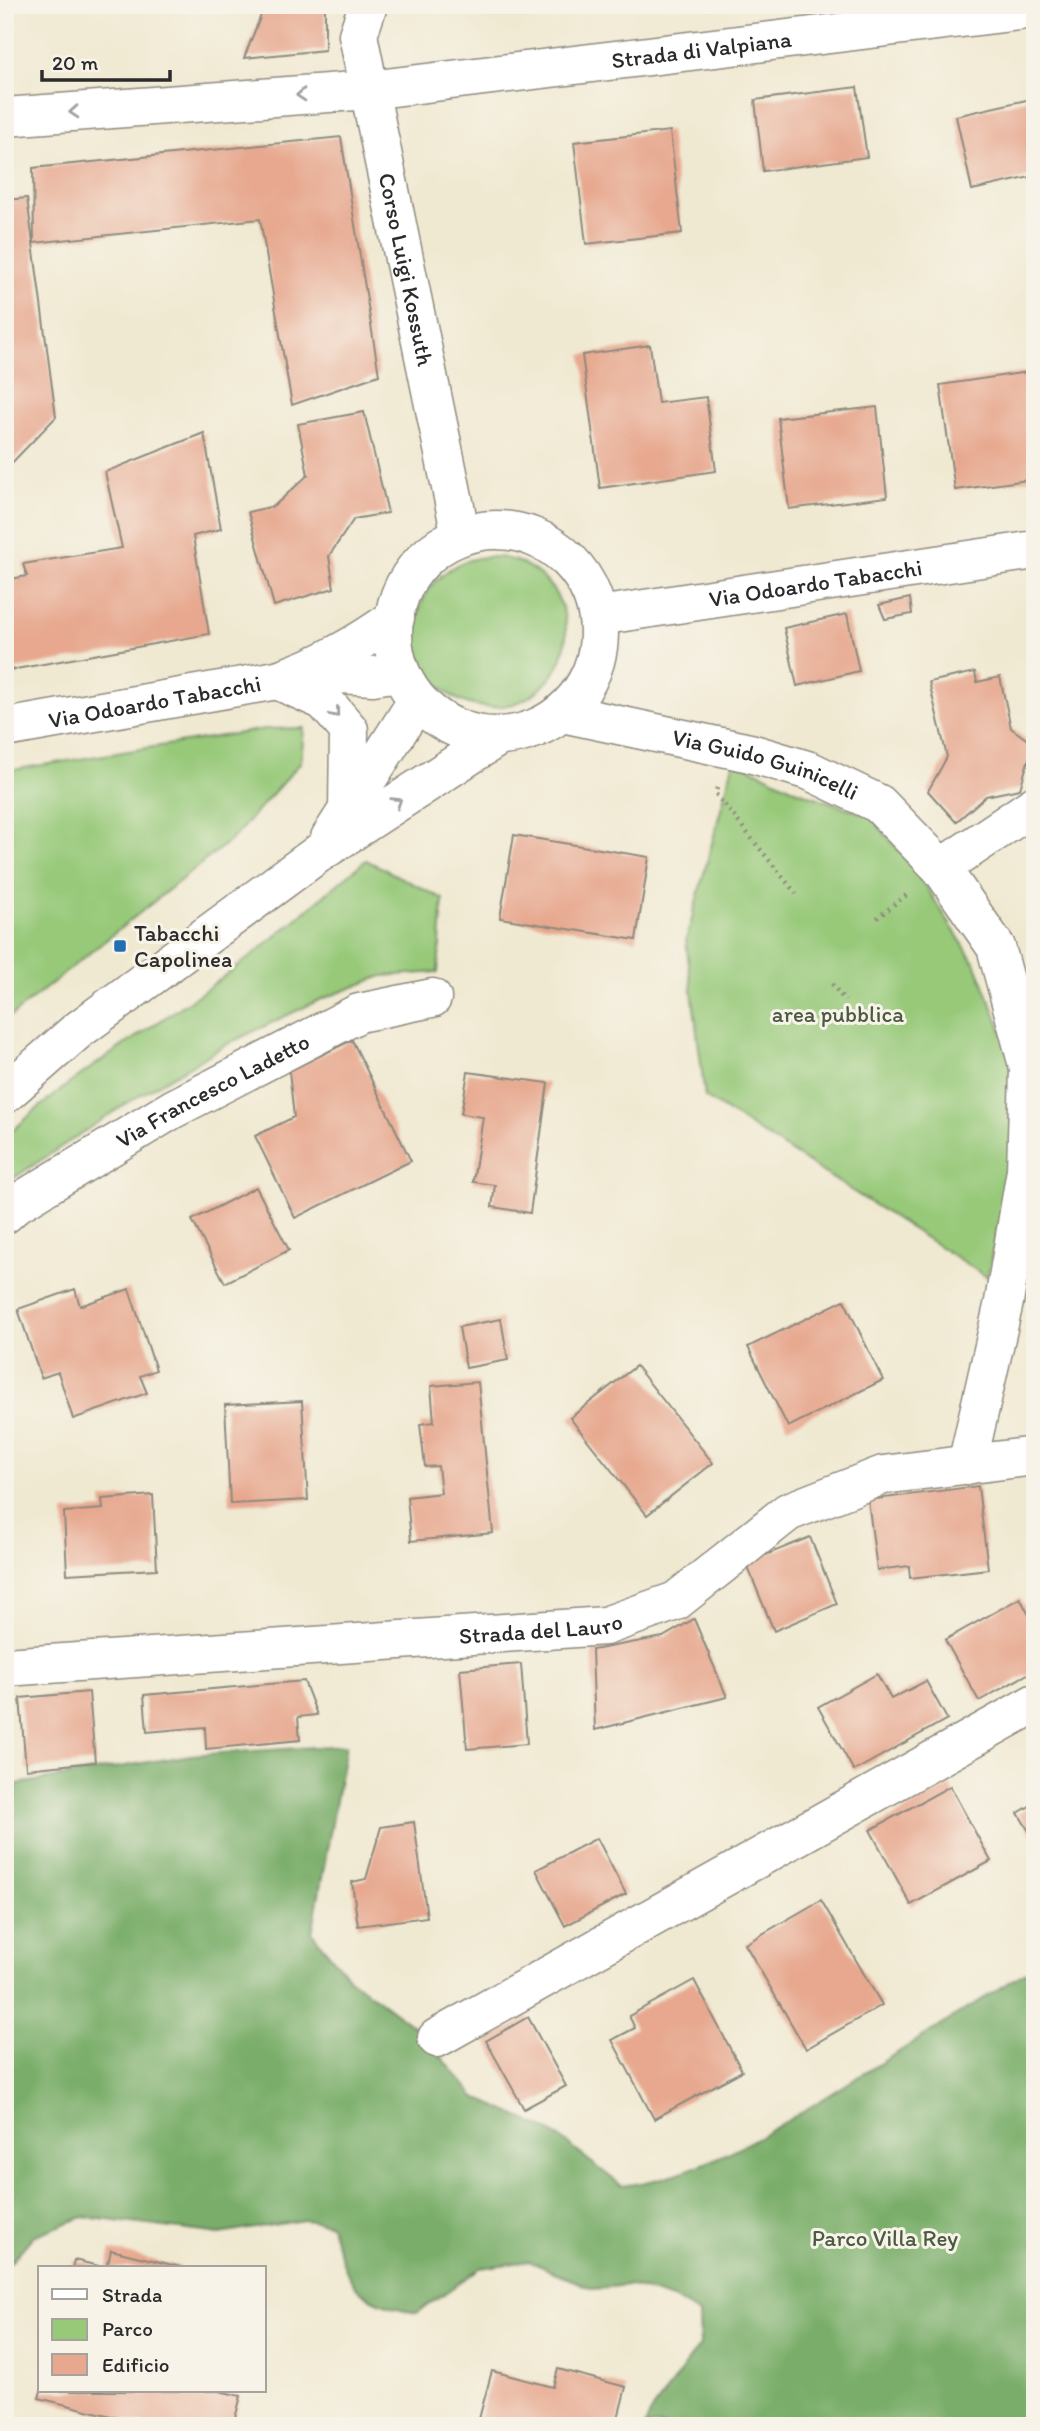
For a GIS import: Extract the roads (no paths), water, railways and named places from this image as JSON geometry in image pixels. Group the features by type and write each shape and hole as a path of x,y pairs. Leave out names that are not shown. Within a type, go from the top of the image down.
{"street":[{"name":"Corso Luigi Kossuth","path":"368,5 358,35 461,536"},
{"name":"Strada di Valpiana","path":"5,117 369,90 1035,9"},
{"path":"491,530 521,533 549,543 572,562 589,587 598,616 599,643 594,670 580,694 562,713 531,731 498,737 468,733 440,721 409,687 393,640 396,607 410,576 432,552 461,536 491,530"},
{"name":"Via Odoardo Tabacchi","path":"598,616 1035,550"},
{"name":"Via Odoardo Tabacchi","path":"290,676 356,646 395,618"},
{"path":"290,676 324,701 349,730 348,812"},
{"name":"Via Odoardo Tabacchi","path":"5,728 290,676 373,676 409,687"},
{"path":"319,853 348,812 409,687"},
{"name":"Via Guido Guinicelli","path":"562,713 730,747 810,771 879,804 941,868 996,947 1024,1011 1029,1069 1026,1170 1004,1302 967,1465"},
{"path":"5,1094 77,1031 319,853 498,737"},
{"path":"941,868 1035,805"},
{"name":"Via Francesco Ladetto","path":"5,1214 16,1204 173,1109 359,1013 432,998"},
{"name":"Strada del Lauro","path":"5,1667 605,1626 677,1601 788,1512 883,1475 1035,1456"},
{"path":"437,2038 1035,1703"}],"place":[{"name":"Tabacchi Capolinea","path":"120,946"}],"park label":[{"name":"area pubblica","path":"838,1014"},
{"name":"Parco Villa Rey","path":"885,2238"}]}
